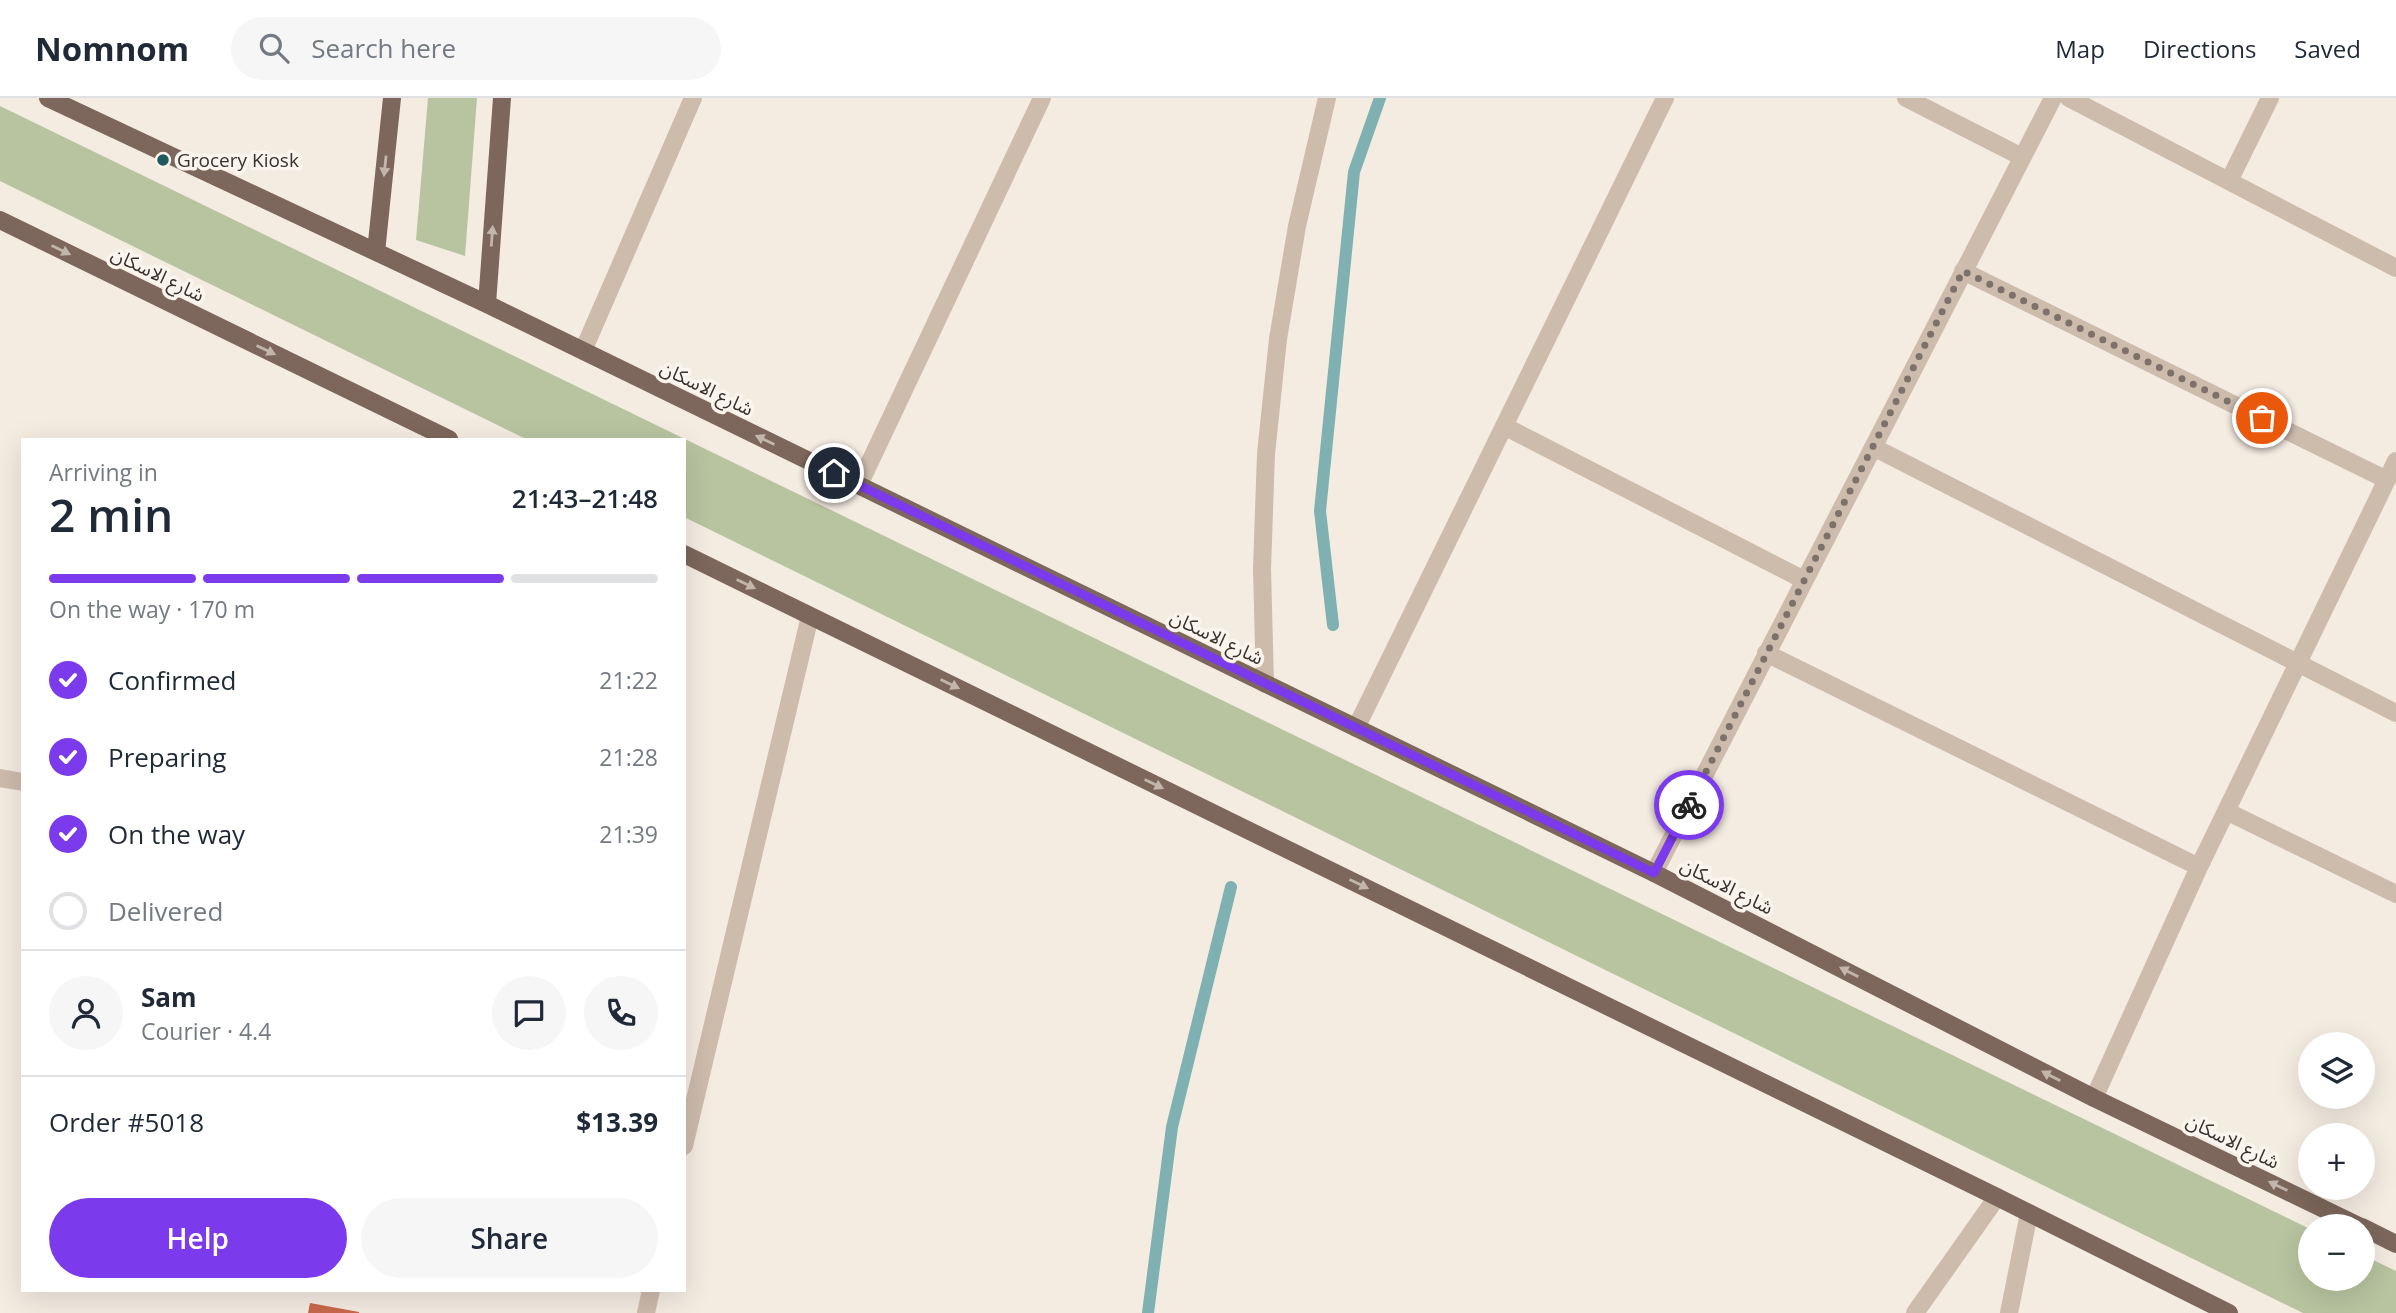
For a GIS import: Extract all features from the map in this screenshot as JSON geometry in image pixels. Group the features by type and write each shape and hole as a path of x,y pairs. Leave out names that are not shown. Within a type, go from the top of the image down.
{"main road":[{"name":"شارع الاسكان","path":"48,98 487,304 859,485 1654,873 2094,1098 2335,1214"},
{"path":"376,252 392,98"},
{"path":"487,304 502,98"},
{"name":"شارع الاسكان","path":"0,220 447,438"},
{"path":"686,555 1997,1196 2229,1313"},
{"name":"شارع الاسكان","path":"2375,1234 2396,1244"}],"street":[{"path":"583,352 693,98"},
{"path":"859,485 1042,98"},
{"path":"1265,684 1262,569 1266,454 1278,339 1297,226 1327,98"},
{"path":"1356,728 1665,98"},
{"path":"1906,98 2022,157"},
{"path":"1654,873 2053,98"},
{"path":"2069,98 2396,268"},
{"path":"2229,181 2270,98"},
{"path":"1963,271 2387,480"},
{"path":"1504,426 1804,580"},
{"path":"1873,447 2396,713"},
{"path":"2094,1098 2199,867 2396,461"},
{"path":"686,1138 810,616"},
{"path":"1766,653 2199,867"},
{"path":"0,778 21,782"},
{"path":"2227,811 2396,894"},
{"path":"1915,1313 1997,1196"},
{"path":"2009,1313 2029,1213"},
{"path":"646,1313 651,1292"}],"green space":[{"path":"428,98 477,98 465,256 416,240"},
{"path":"0,106 683,438 524,438 0,181"},
{"path":"686,439 2298,1223 2298,1291 2375,1291 2375,1261 2396,1271 2396,1313 2303,1313 686,518"}],"building":[{"path":"310,1303 359,1312 359,1313 308,1313"}],"waterway":[{"path":"1333,625 1320,511 1354,172 1380,98"},
{"path":"1148,1313 1172,1127 1231,887"}],"way so far":[{"path":"1689,805 1963,271 2262,418"}],"place":[{"name":"Grocery Kiosk","path":"163,160"}],"route":[{"path":"834,473 1654,873 1689,805"}]}
